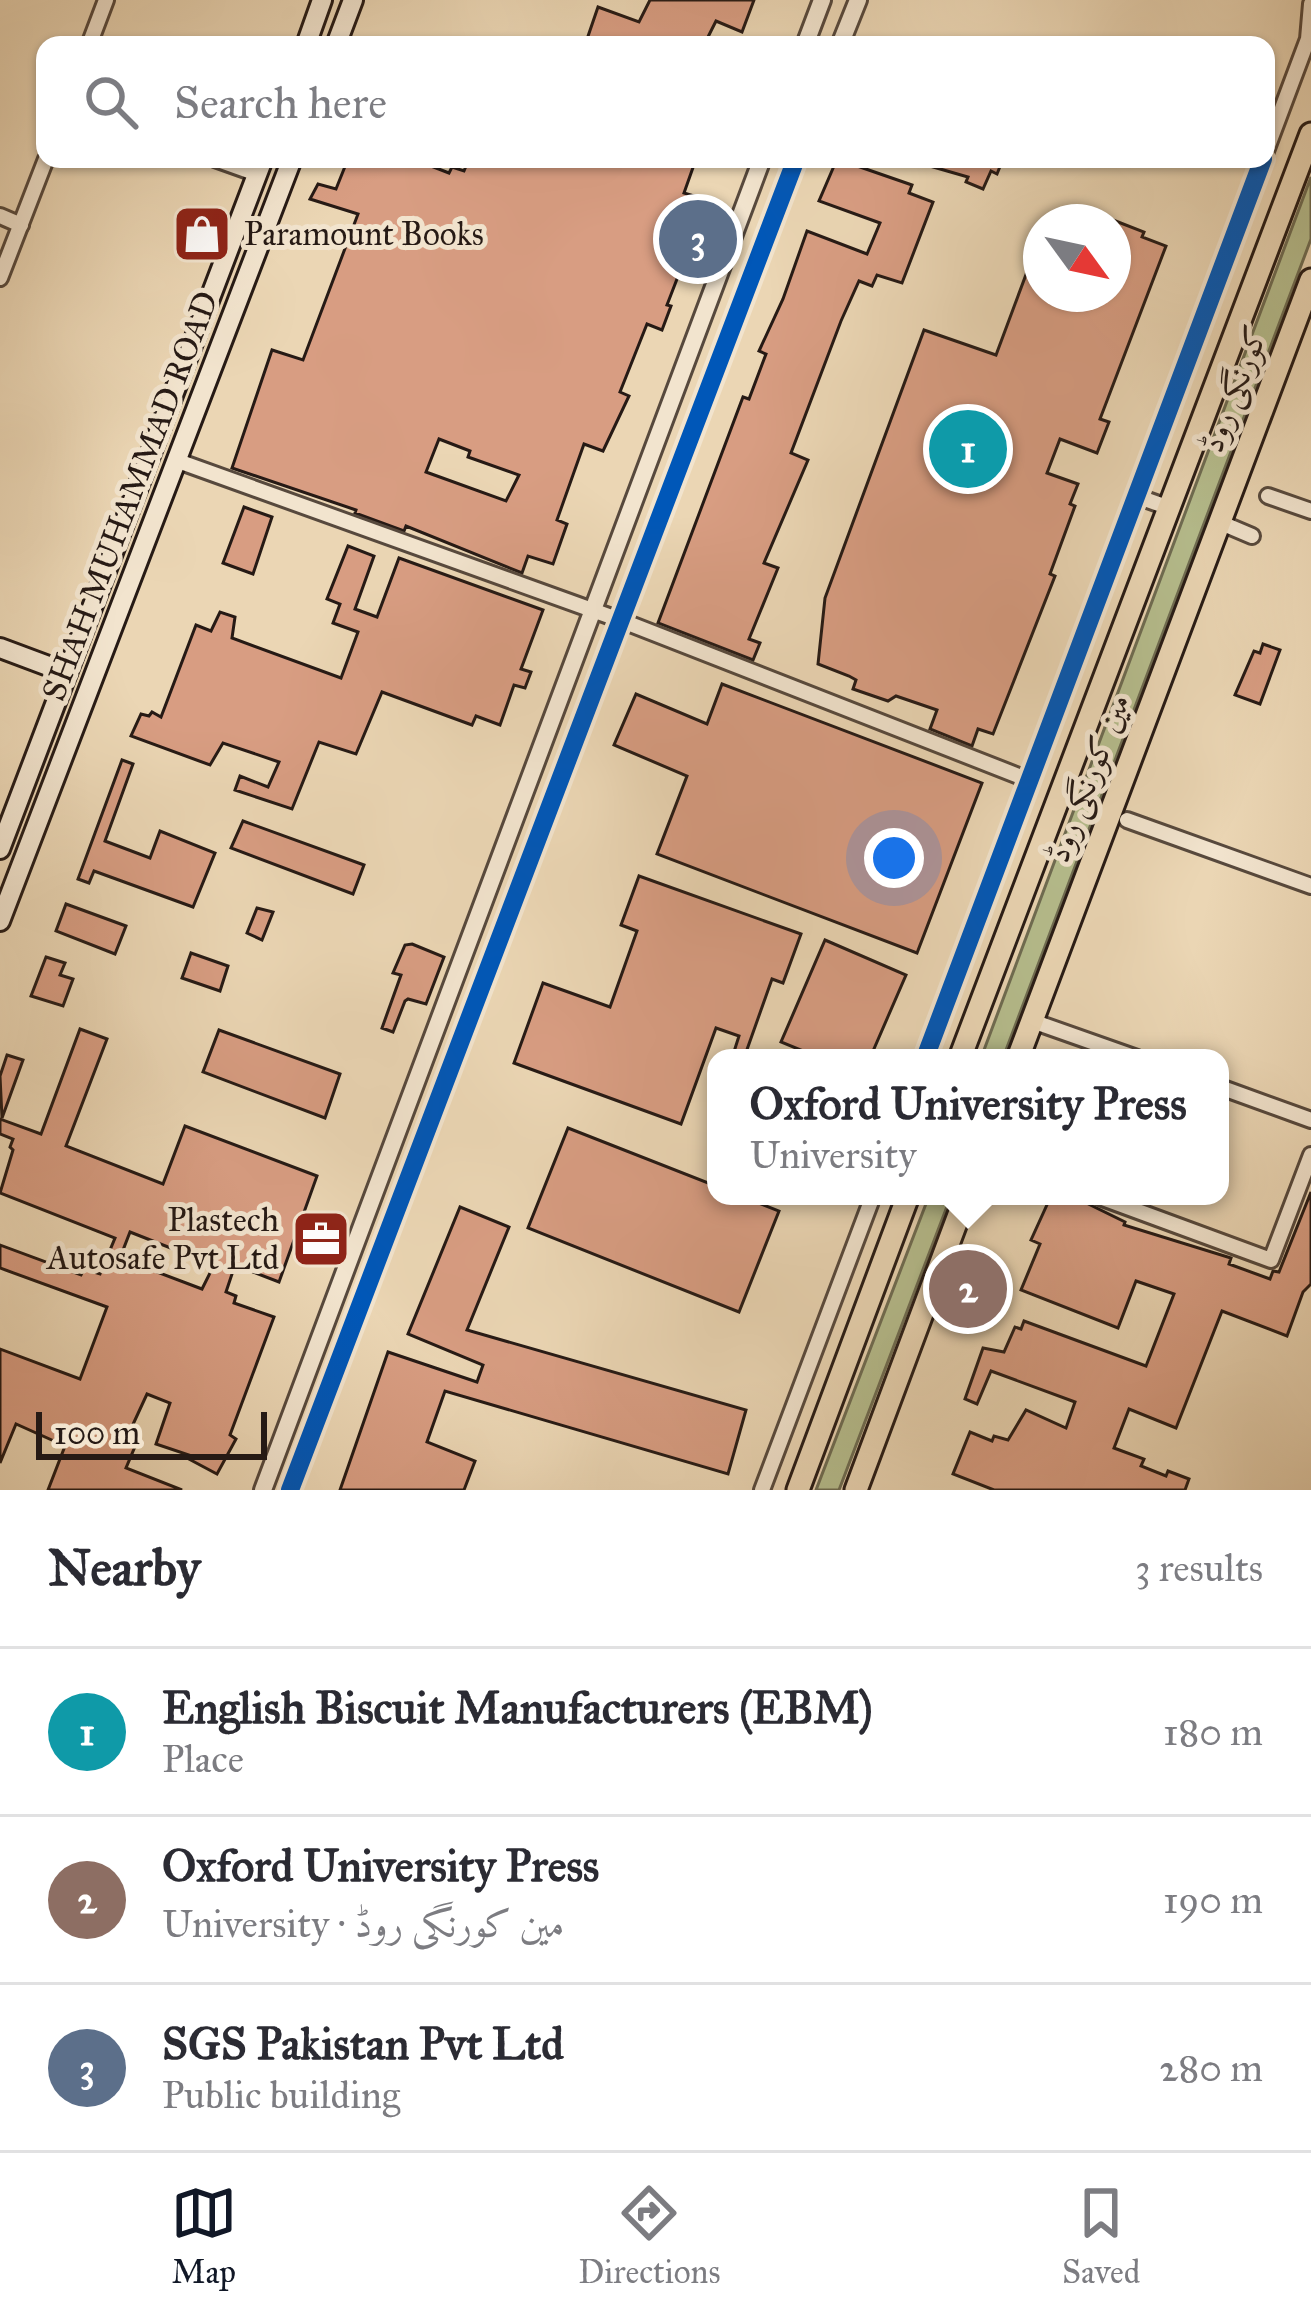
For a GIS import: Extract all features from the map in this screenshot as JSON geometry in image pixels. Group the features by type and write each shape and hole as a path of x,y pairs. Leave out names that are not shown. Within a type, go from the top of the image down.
{"main road":[{"path":"309,36 322,0"},
{"path":"339,36 353,0"},
{"name":"مین کورنگی روڈ","path":"963,1049 1311,134"},
{"name":"SHAH MUHAMMAD ROAD","path":"0,849 259,168"},
{"name":"SHAH MUHAMMAD ROAD","path":"0,921 289,168"},
{"name":"کورنگی روڈ","path":"1219,522 1311,280"},
{"name":"مین کورنگی روڈ","path":"1021,1049 1219,522"},
{"path":"0,648 66,676"},
{"path":"798,1490 905,1205"},
{"path":"856,1490 963,1205"}],"street":[{"path":"92,36 106,0"},
{"path":"808,36 822,0"},
{"path":"844,36 858,0"},
{"path":"1275,127 1310,37 1311,4"},
{"path":"0,278 43,168"},
{"path":"263,1490 759,168"},
{"path":"290,1490 793,168"},
{"path":"928,1049 1259,168"},
{"path":"0,216 21,225"},
{"path":"208,304 217,323 231,317"},
{"path":"195,338 205,329 214,330 221,346"},
{"path":"687,359 716,368"},
{"path":"178,461 620,620 1029,780"},
{"path":"1136,496 1170,508"},
{"path":"1268,496 1311,511"},
{"path":"1219,522 1252,536"},
{"path":"66,676 80,677 86,694"},
{"path":"45,732 51,743 67,741"},
{"path":"1126,820 1311,886"},
{"path":"1032,1021 1111,1049"},
{"path":"1229,1091 1311,1120"},
{"path":"1121,1205 1271,1260 1311,1155"},
{"path":"762,1490 870,1205"}],"green space":[{"path":"1311,177 1311,239 1006,1049 984,1049"},
{"path":"926,1205 948,1205 839,1490 816,1490"}],"building":[{"path":"650,0 754,0 742,32 716,21 708,36 588,36 598,7 639,22"},
{"path":"344,168 436,168 449,173 452,168 693,168 684,193 694,196 668,260 682,266 667,305 671,306 662,330 647,324 620,392 629,396 603,451 584,444 557,520 567,524 553,564 528,556 522,573 406,526 404,531 232,468 272,350 303,360 358,214 310,199 318,184 336,189","holes":["439,439 470,451 468,457 519,475 506,501 426,472"]},
{"path":"833,168 863,168 912,185 909,193 933,202 902,283 877,275 872,286 859,281 841,321 791,453 808,460 764,563 778,568 749,639 760,643 753,660 658,623 743,397 749,399 766,354 759,351 807,231 867,254 880,223 819,201"},
{"path":"937,168 999,168 997,174 991,171 983,189 966,182 968,177"},
{"path":"1131,227 1166,246 1100,419 1109,422 1097,453 1060,439 1047,473 1078,484 1070,504 1075,506 1050,574 1055,576 993,734 978,729 972,746 930,729 937,710 896,696 888,701 853,689 856,680 818,664 825,598 924,330 996,355 1023,283 1023,312 1131,312"},
{"path":"244,507 272,517 253,574 223,563"},
{"path":"348,546 374,556 355,609 377,617 399,558 543,610 521,669 531,672 525,688 514,685 500,725 476,716 472,725 382,692 356,754 319,742 292,809 235,790 240,776 268,787 279,762 223,743 210,765 131,736 141,714 152,712 161,717 196,625 211,631 220,612 235,617 232,638 341,678 358,632 333,623 340,604 327,599"},
{"path":"1263,644 1280,650 1260,704 1235,695 1254,651 1260,653"},
{"path":"722,684 982,783 917,953 657,854 687,776 614,745 636,694 707,724"},
{"path":"122,760 133,764 105,841 150,858 160,831 215,853 193,907 94,871 89,883 78,879"},
{"path":"243,821 364,865 353,894 231,848"},
{"path":"639,876 801,934 783,983 772,979 747,1049 735,1049 739,1036 716,1028 681,1124 514,1063 543,983 610,1007 637,931 621,925"},
{"path":"66,904 126,926 115,954 56,931"},
{"path":"257,908 273,912 262,940 247,933"},
{"path":"825,940 906,975 874,1049 798,1049 781,1042"},
{"path":"405,945 444,957 426,1004 405,1001 393,1032 382,1028 401,975 393,973"},
{"path":"191,953 228,966 220,991 182,978"},
{"path":"46,957 65,963 60,975 73,979 63,1006 31,996"},
{"path":"80,1029 107,1039 66,1146 163,1184 185,1126 317,1176 279,1282 235,1265 226,1292 236,1296 234,1303 274,1317 230,1435 236,1439 217,1474 187,1458 189,1455 156,1444 170,1403 147,1394 129,1433 139,1437 126,1468 182,1490 48,1490 65,1446 16,1424 0,1463 0,1349 80,1379 107,1307 0,1268 0,1245 81,1275 84,1269 100,1274 115,1238 0,1193 13,1139 0,1134 0,1119 41,1134","holes":["130,1232 214,1265 202,1289 120,1258"]},
{"path":"219,1030 340,1074 325,1118 203,1072"},
{"path":"7,1055 23,1060 2,1118 0,1076"},
{"path":"568,1128 707,1182 707,1205 764,1205 779,1211 739,1312 528,1228"},
{"path":"1311,1192 1311,1284 1303,1292 1287,1336 1222,1311 1176,1428 1129,1409 1114,1448 1144,1459 1141,1466 1189,1479 1185,1490 994,1490 953,1474 970,1432 992,1441 994,1436 1008,1440 1026,1410 1066,1428 1075,1402 991,1371 977,1404 965,1399 983,1348 1004,1352 1015,1327 1021,1329 1024,1321 1146,1366 1174,1294 1136,1281 1118,1328 1021,1290 1040,1244 1031,1240 1047,1205 1090,1205 1124,1225 1231,1258 1229,1264 1270,1279 1273,1271 1279,1272"},
{"path":"460,1207 509,1227 467,1330 746,1410 728,1474 445,1391 427,1442 475,1461 464,1490 340,1490 388,1352 477,1382 483,1365 408,1334"}],"cycle path":[{"path":"290,1490 793,168"},
{"path":"928,1049 1260,168"}],"place":[{"name":"Paramount Books","path":"202,234"},
{"name":"SGS Pakistan Pvt Ltd","path":"698,239"},
{"name":"English Biscuit Manufacturers (EBM)","path":"968,449"},
{"name":"Plastech Autosafe Pvt Ltd","path":"321,1239"},
{"name":"Oxford University Press","path":"968,1289"}]}
